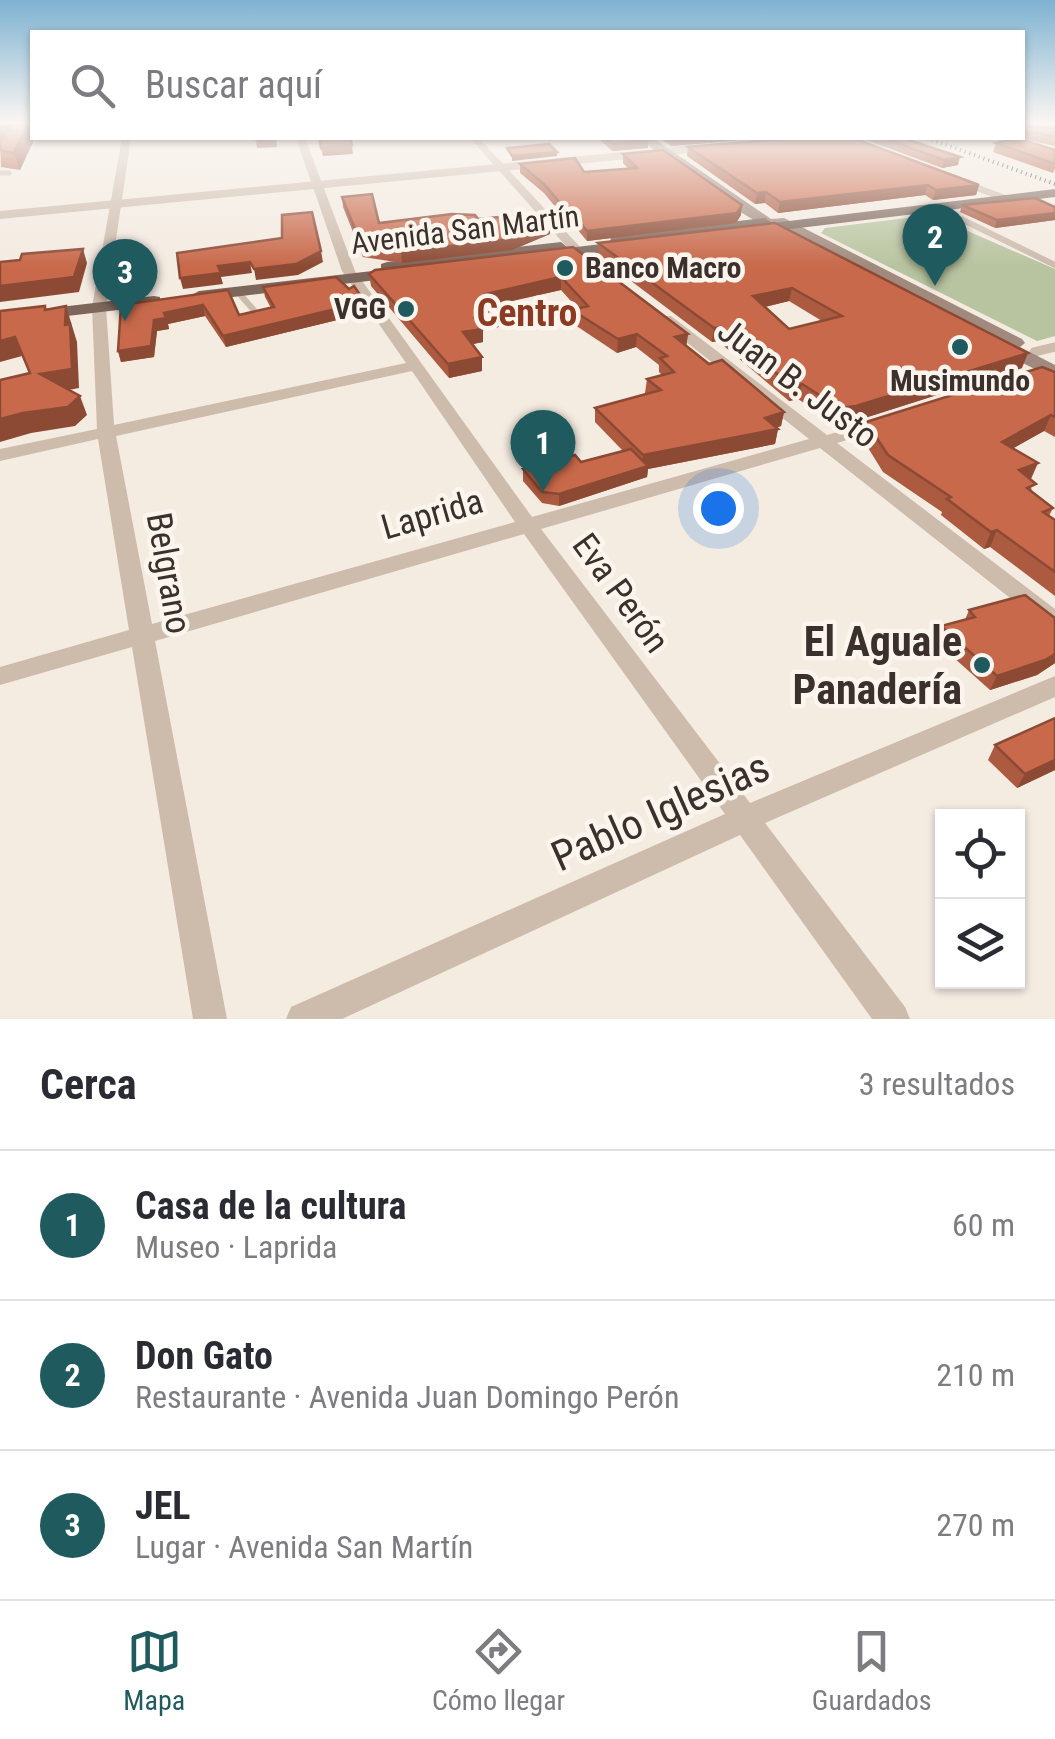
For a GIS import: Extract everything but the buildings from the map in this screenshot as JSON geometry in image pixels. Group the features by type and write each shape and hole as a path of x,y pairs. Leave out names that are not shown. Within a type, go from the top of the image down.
{"main road":[{"path":"699,171 777,224 1053,368"},
{"name":"Avenida San Martín","path":"99,304 171,292 1055,190"},
{"name":"Avenida San Martín","path":"777,224 936,207 999,196"},
{"path":"777,224 1034,352 1053,368"},
{"name":"Avenida San Martín","path":"0,315 238,291 351,274"}],"street":[{"name":"Belgrano","path":"121,171 99,304 106,432 210,1019"},
{"name":"Eva Perón","path":"311,171 351,274 414,366 893,1019"},
{"path":"0,215 462,171"},
{"path":"504,171 574,248 612,279"},
{"path":"948,177 999,196"},
{"name":"Juan B. Justo","path":"644,302 1055,621"},
{"path":"0,455 414,366"},
{"path":"1014,381 1053,368"},
{"name":"Laprida","path":"0,676 901,418"},
{"name":"Pablo Iglesias","path":"303,1019 744,819 1055,686"}],"lane":[{"path":"0,174 9,173"},
{"path":"936,207 1055,265"},
{"path":"238,291 259,316"},
{"path":"1034,352 1055,347"}],"green space":[{"path":"931,215 1055,269 1055,336 1037,341 821,233 825,228"}],"railway":[{"path":"1018,171 1055,184"}],"place":[{"name":"Banco Macro","path":"565,268"},
{"name":"Don Gato","path":"935,286"},
{"name":"VGG","path":"406,309"},
{"name":"JEL","path":"125,321"},
{"name":"Musimundo","path":"960,347"},
{"name":"Casa de la cultura","path":"543,492"},
{"name":"El Aguale Panadería","path":"982,665"}],"district":[{"name":"Centro","path":"527,313"}]}
